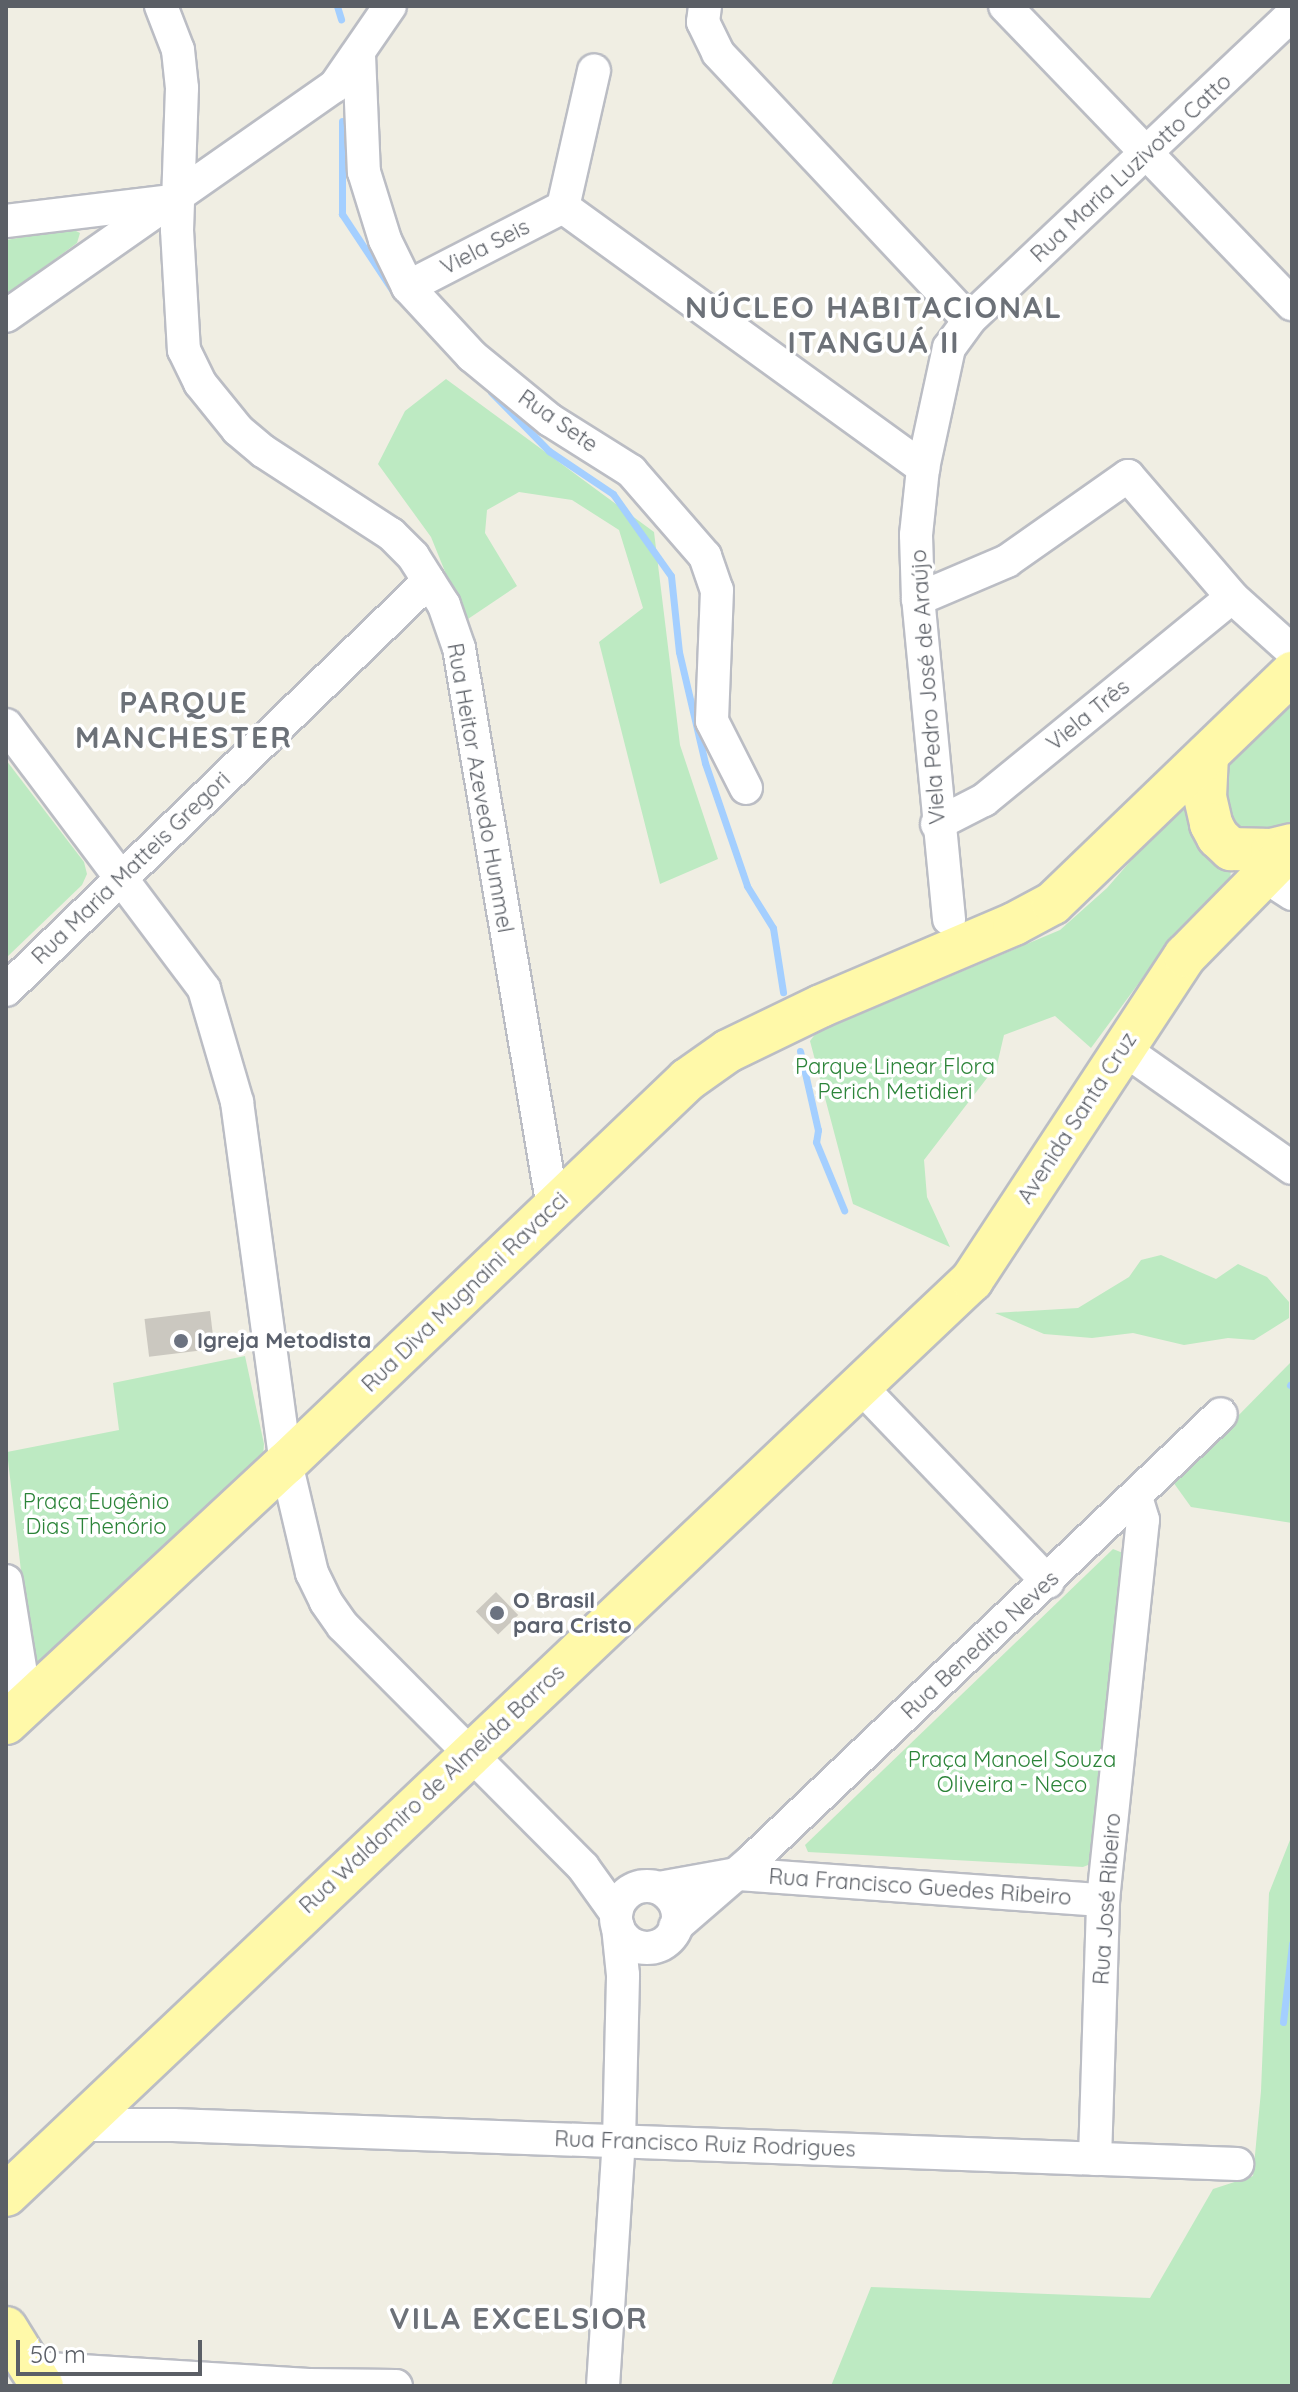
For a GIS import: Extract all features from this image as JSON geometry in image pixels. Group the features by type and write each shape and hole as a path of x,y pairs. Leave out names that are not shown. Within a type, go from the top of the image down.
{"main road":[{"path":"962,930 1053,903 1292,673"},
{"path":"1207,755 1204,781 1207,812 1218,837 1231,849 1285,865"},
{"name":"Avenida Santa Cruz","path":"861,1387 972,1280 1185,956 1285,865"},
{"name":"Rua Diva Mugnaini Ravacci","path":"16,1713 286,1463 687,1080 728,1051 821,1006 962,930"},
{"name":"Rua Waldomiro de Almeida Barros","path":"6,2195 470,1752 861,1387"},
{"path":"6,2328 34,2380"}],"street":[{"name":"Rua Heitor Azevedo Hummel","path":"161,6 178,50 182,88 180,148 173,209 184,350 200,383 238,430 263,451 391,534 413,556 444,605 459,648 553,1208"},
{"path":"6,316 126,230 173,209 219,170 335,86 390,6"},
{"path":"705,6 703,22 718,53 969,320"},
{"path":"1005,6 1292,304"},
{"name":"Rua Maria Luzivotto Catto","path":"969,320 1292,15"},
{"name":"Rua Sete","path":"359,55 364,172 385,240 408,287 472,356 550,420 631,471 705,556 717,590 712,721 746,788"},
{"path":"594,70 563,207 923,468"},
{"path":"180,148 191,169 202,173 219,170"},
{"name":"Viela Seis","path":"408,287 563,207"},
{"path":"6,221 90,211 173,209"},
{"path":"90,211 117,221 126,230"},
{"name":"Viela Pedro José de Araújo","path":"962,930 937,824 918,599 916,535 923,468 949,348 969,320"},
{"path":"918,599 1007,561 1128,476 1232,597 1292,651"},
{"name":"Rua Maria Matteis Gregori","path":"6,990 429,581"},
{"name":"Viela Três","path":"937,824 984,800 1232,597"},
{"path":"6,725 204,989 237,1102 286,1463 312,1573 326,1602 343,1626 583,1867 629,1942 638,1946 666,1936 677,1909 659,1888"},
{"path":"1122,1048 1292,1168"},
{"path":"861,1387 1048,1582"},
{"name":"Rua Benedito Neves","path":"622,2016 643,1957 737,1874 1048,1582 1221,1414"},
{"name":"Rua José Ribeiro","path":"1095,2159 1103,1900 1143,1520 1136,1497"},
{"path":"6,1581 16,1713"},
{"path":"603,2386 619,2141 622,1945 617,1920 624,1896 631,1890 737,1874"},
{"name":"Rua Francisco Guedes Ribeiro","path":"737,1874 1103,1900"},
{"path":"144,2061 139,2094 149,2111 173,2125"},
{"name":"Rua Francisco Ruiz Rodrigues","path":"77,2125 173,2125 1237,2164"},
{"path":"34,2380 396,2386"}],"green space":[{"path":"72,229 80,233 77,243 6,295 6,240"},
{"path":"446,379 654,532 680,745 718,859 660,884 599,642 643,608 619,530 572,500 519,492 487,510 485,533 517,586 465,621 431,537 378,464 405,411"},
{"path":"1292,697 1292,825 1268,837 1241,829 1225,804 1223,776 1235,751"},
{"path":"6,760 84,862 87,874 82,885 6,958"},
{"name":"Parque Linear Flora Perich Metidieri","path":"1190,793 1231,867 1230,883 1158,957 1091,1048 1055,1016 1004,1035 997,1065 924,1160 927,1197 950,1247 853,1204 810,1041 816,1033 1060,930 1107,888"},
{"path":"1161,1255 1216,1279 1238,1264 1267,1277 1289,1302 1289,1318 1254,1340 1228,1338 1184,1345 1133,1333 1092,1338 1044,1334 995,1313 1078,1308 1129,1277 1141,1260"},
{"name":"Praça Eugênio Dias Thenório","path":"245,1356 264,1444 263,1457 44,1664 34,1660 7,1452 119,1430 113,1383"},
{"path":"1292,1361 1292,1523 1191,1507 1173,1482"},
{"name":"Praça Manoel Souza Oliveira - Neco","path":"1113,1549 1123,1553 1097,1854 1093,1863 1083,1867 808,1852 805,1845"},
{"path":"1292,1835 1292,2386 831,2386 871,2287 1150,2298 1213,2189 1253,2176 1261,2091 1269,1893"}],"building":[{"name":"Igreja Metodista","path":"210,1311 215,1349 149,1357 144,1319"},
{"name":"O Brasil para Cristo","path":"496,1592 518,1615 498,1634 476,1611"}],"waterway":[{"path":"337,6 341,19"},
{"path":"342,121 342,214 393,291"},
{"path":"491,392 549,451 613,494 671,576 679,652 705,763 747,886 773,928 783,992"},
{"path":"800,1051 818,1130 816,1142 844,1210"},
{"path":"1283,2022 1292,1944"}],"place":[{"name":"Igreja Metodista","path":"181,1341"},
{"name":"O Brasil para Cristo","path":"497,1613"}],"district":[{"name":"NÚCLEO HABITACIONAL ITANGUÁ II","path":"874,324"},
{"name":"PARQUE MANCHESTER","path":"184,719"},
{"name":"VILA EXCELSIOR","path":"519,2318"}]}
